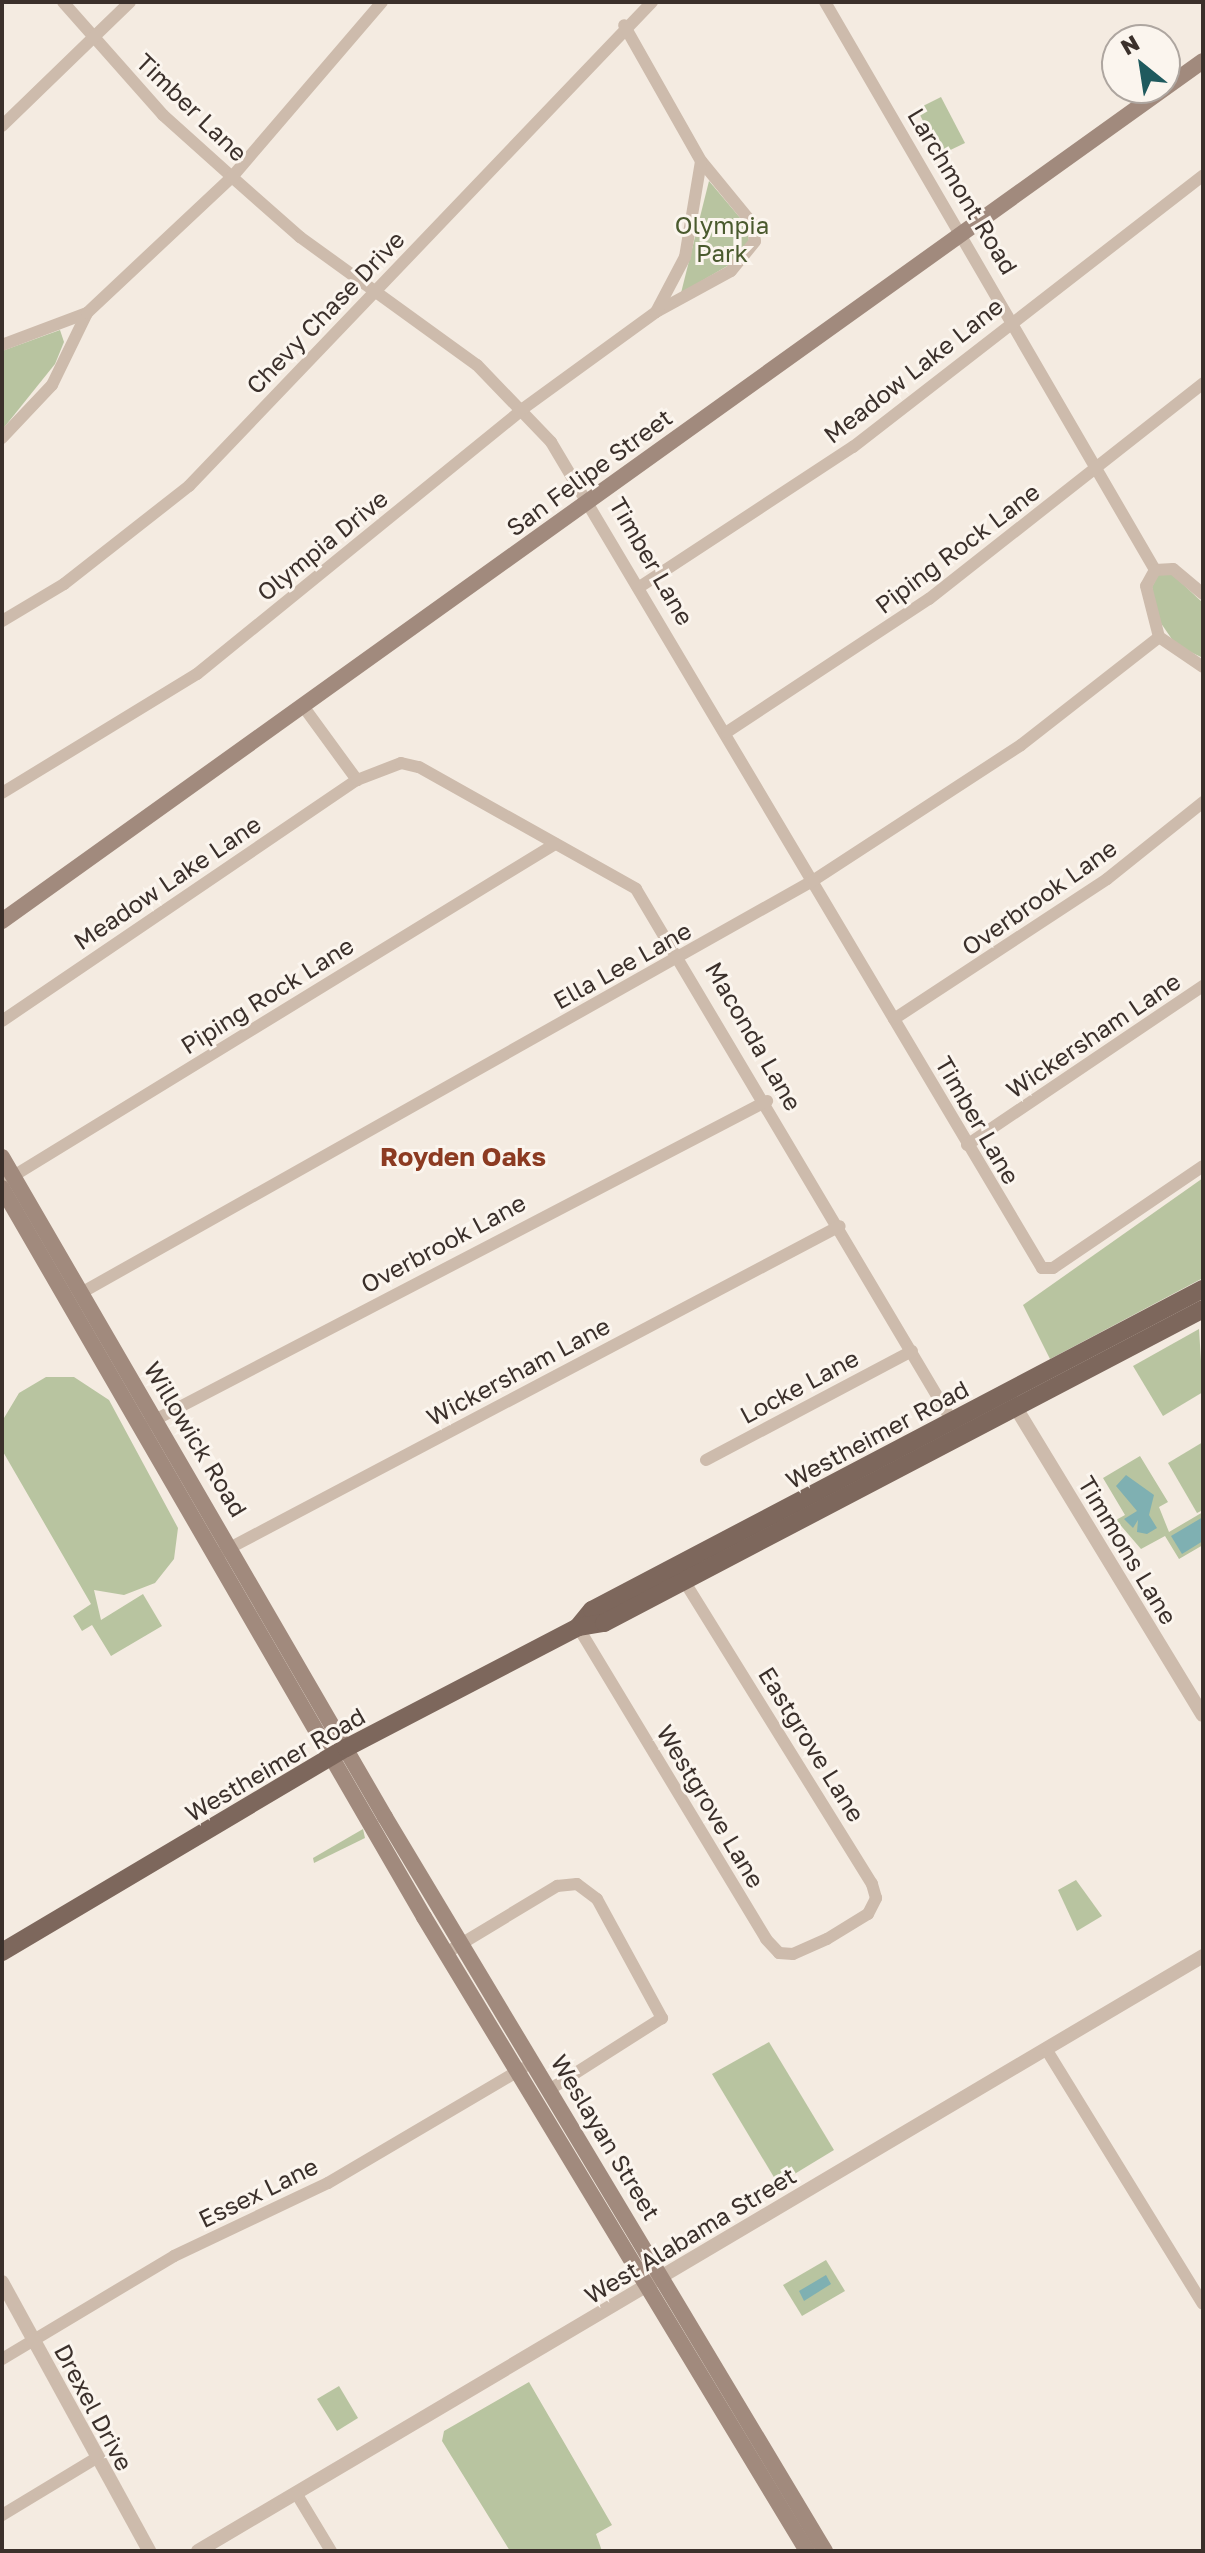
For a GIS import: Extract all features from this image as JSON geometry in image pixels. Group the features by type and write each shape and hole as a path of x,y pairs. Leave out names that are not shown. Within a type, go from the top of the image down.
{"main road":[{"name":"San Felipe Street","path":"2,921 1203,61"},
{"name":"Willowick Road","path":"2,1157 6,1183 74,1302 225,1551 339,1752"},
{"name":"Westheimer Road","path":"956,1429 1016,1408 1102,1352 1201,1299"},
{"name":"Westheimer Road","path":"2,1952 339,1752 578,1627 592,1610 680,1574 956,1429 1036,1377 1102,1352"},
{"path":"1016,1408 1036,1377"},
{"name":"Weslayan Street","path":"339,1752 461,1944 825,2551"},
{"name":"Weslayan Street","path":"339,1752 446,1953 807,2551"}],"street":[{"name":"Timber Lane","path":"63,2 96,42 232,177 524,408 592,501 967,1145 1047,1271 1203,1166"},
{"path":"2,126 96,42 130,2"},
{"path":"2,438 52,385 87,313 232,177 382,2"},
{"name":"Chevy Chase Drive","path":"2,621 169,503 376,290 624,25 652,2"},
{"name":"Larchmont Road","path":"825,2 1014,317 1155,570"},
{"name":"Olympia Drive","path":"2,793 197,674 524,408 656,312 731,271 755,241 752,223 701,161 624,25"},
{"name":"Olympia Drive","path":"656,312 685,257 701,161"},
{"name":"Meadow Lake Lane","path":"641,586 853,447 1014,317 1203,176"},
{"path":"2,345 87,313"},
{"name":"Piping Rock Lane","path":"727,732 929,599 1203,383"},
{"path":"1203,594 1173,569 1155,570 1146,601 1159,637 1203,667"},
{"name":"Ella Lee Lane","path":"74,1302 814,880 1021,745 1159,637"},
{"path":"303,706 357,780"},
{"name":"Maconda Lane","path":"357,780 401,763 419,767 636,889 682,957 956,1429"},
{"name":"Meadow Lake Lane","path":"2,1021 357,780"},
{"name":"Overbrook Lane","path":"894,1019 1107,879 1203,802"},
{"name":"Piping Rock Lane","path":"6,1183 555,844"},
{"name":"Wickersham Lane","path":"967,1145 1203,986"},
{"name":"Overbrook Lane","path":"148,1423 767,1101"},
{"name":"Wickersham Lane","path":"225,1551 840,1226"},
{"name":"Locke Lane","path":"706,1460 912,1351"},
{"name":"Timmons Lane","path":"1016,1408 1203,1715"},
{"name":"Eastgrove Lane","path":"680,1574 872,1884 876,1898 868,1914 835,1934"},
{"name":"Westgrove Lane","path":"578,1627 766,1939 779,1953 793,1954 835,1934"},
{"path":"446,1953 557,1886 577,1884 597,1899 660,2006 658,2026 549,2090"},
{"name":"West Alabama Street","path":"198,2551 1203,1956"},
{"path":"1046,2049 1203,2304"},
{"name":"Essex Lane","path":"2,2359 174,2256 328,2183 532,2062"},
{"name":"Drexel Drive","path":"2,2282 95,2459 149,2551"},
{"path":"2,2515 95,2459"},
{"path":"296,2493 331,2551"}],"green space":[{"path":"941,97 965,143 940,155 917,109"},
{"name":"Olympia Park","path":"709,181 747,226 749,241 729,265 681,293"},
{"path":"60,330 64,342 55,364 2,430 2,351"},
{"path":"1172,574 1203,603 1203,658 1176,645 1158,619 1152,587 1158,575"},
{"path":"1203,1178 1203,1278 1050,1359 1023,1305"},
{"path":"1199,1329 1203,1392 1163,1416 1133,1366"},
{"path":"46,1377 74,1377 109,1400 178,1528 174,1559 155,1583 124,1595 94,1590 101,1620 143,1594 162,1626 111,1656 92,1625 82,1631 73,1616 91,1604 2,1450 4,1418 19,1393"},
{"path":"1203,1442 1203,1510 1197,1513 1168,1463"},
{"path":"1140,1456 1168,1502 1159,1507 1169,1532 1203,1512 1203,1545 1179,1559 1165,1536 1141,1549 1116,1520 1125,1515 1103,1478"},
{"path":"363,1829 365,1838 314,1863 313,1858"},
{"path":"1076,1880 1102,1916 1077,1931 1058,1890"},
{"path":"769,2042 834,2150 778,2184 712,2074"},
{"path":"826,2260 845,2291 802,2316 783,2285"},
{"path":"529,2382 612,2525 596,2534 602,2551 510,2551 442,2441 444,2431"},
{"path":"339,2386 358,2418 337,2431 317,2399"}],"water":[{"path":"1126,1475 1154,1495 1149,1515 1157,1528 1147,1534 1137,1532 1138,1520 1133,1528 1124,1519 1137,1511 1116,1486"},
{"path":"1203,1517 1203,1541 1182,1554 1171,1536"},
{"path":"826,2275 831,2284 804,2301 799,2291"}],"district":[{"name":"Royden Oaks","path":"463,1157"}]}
